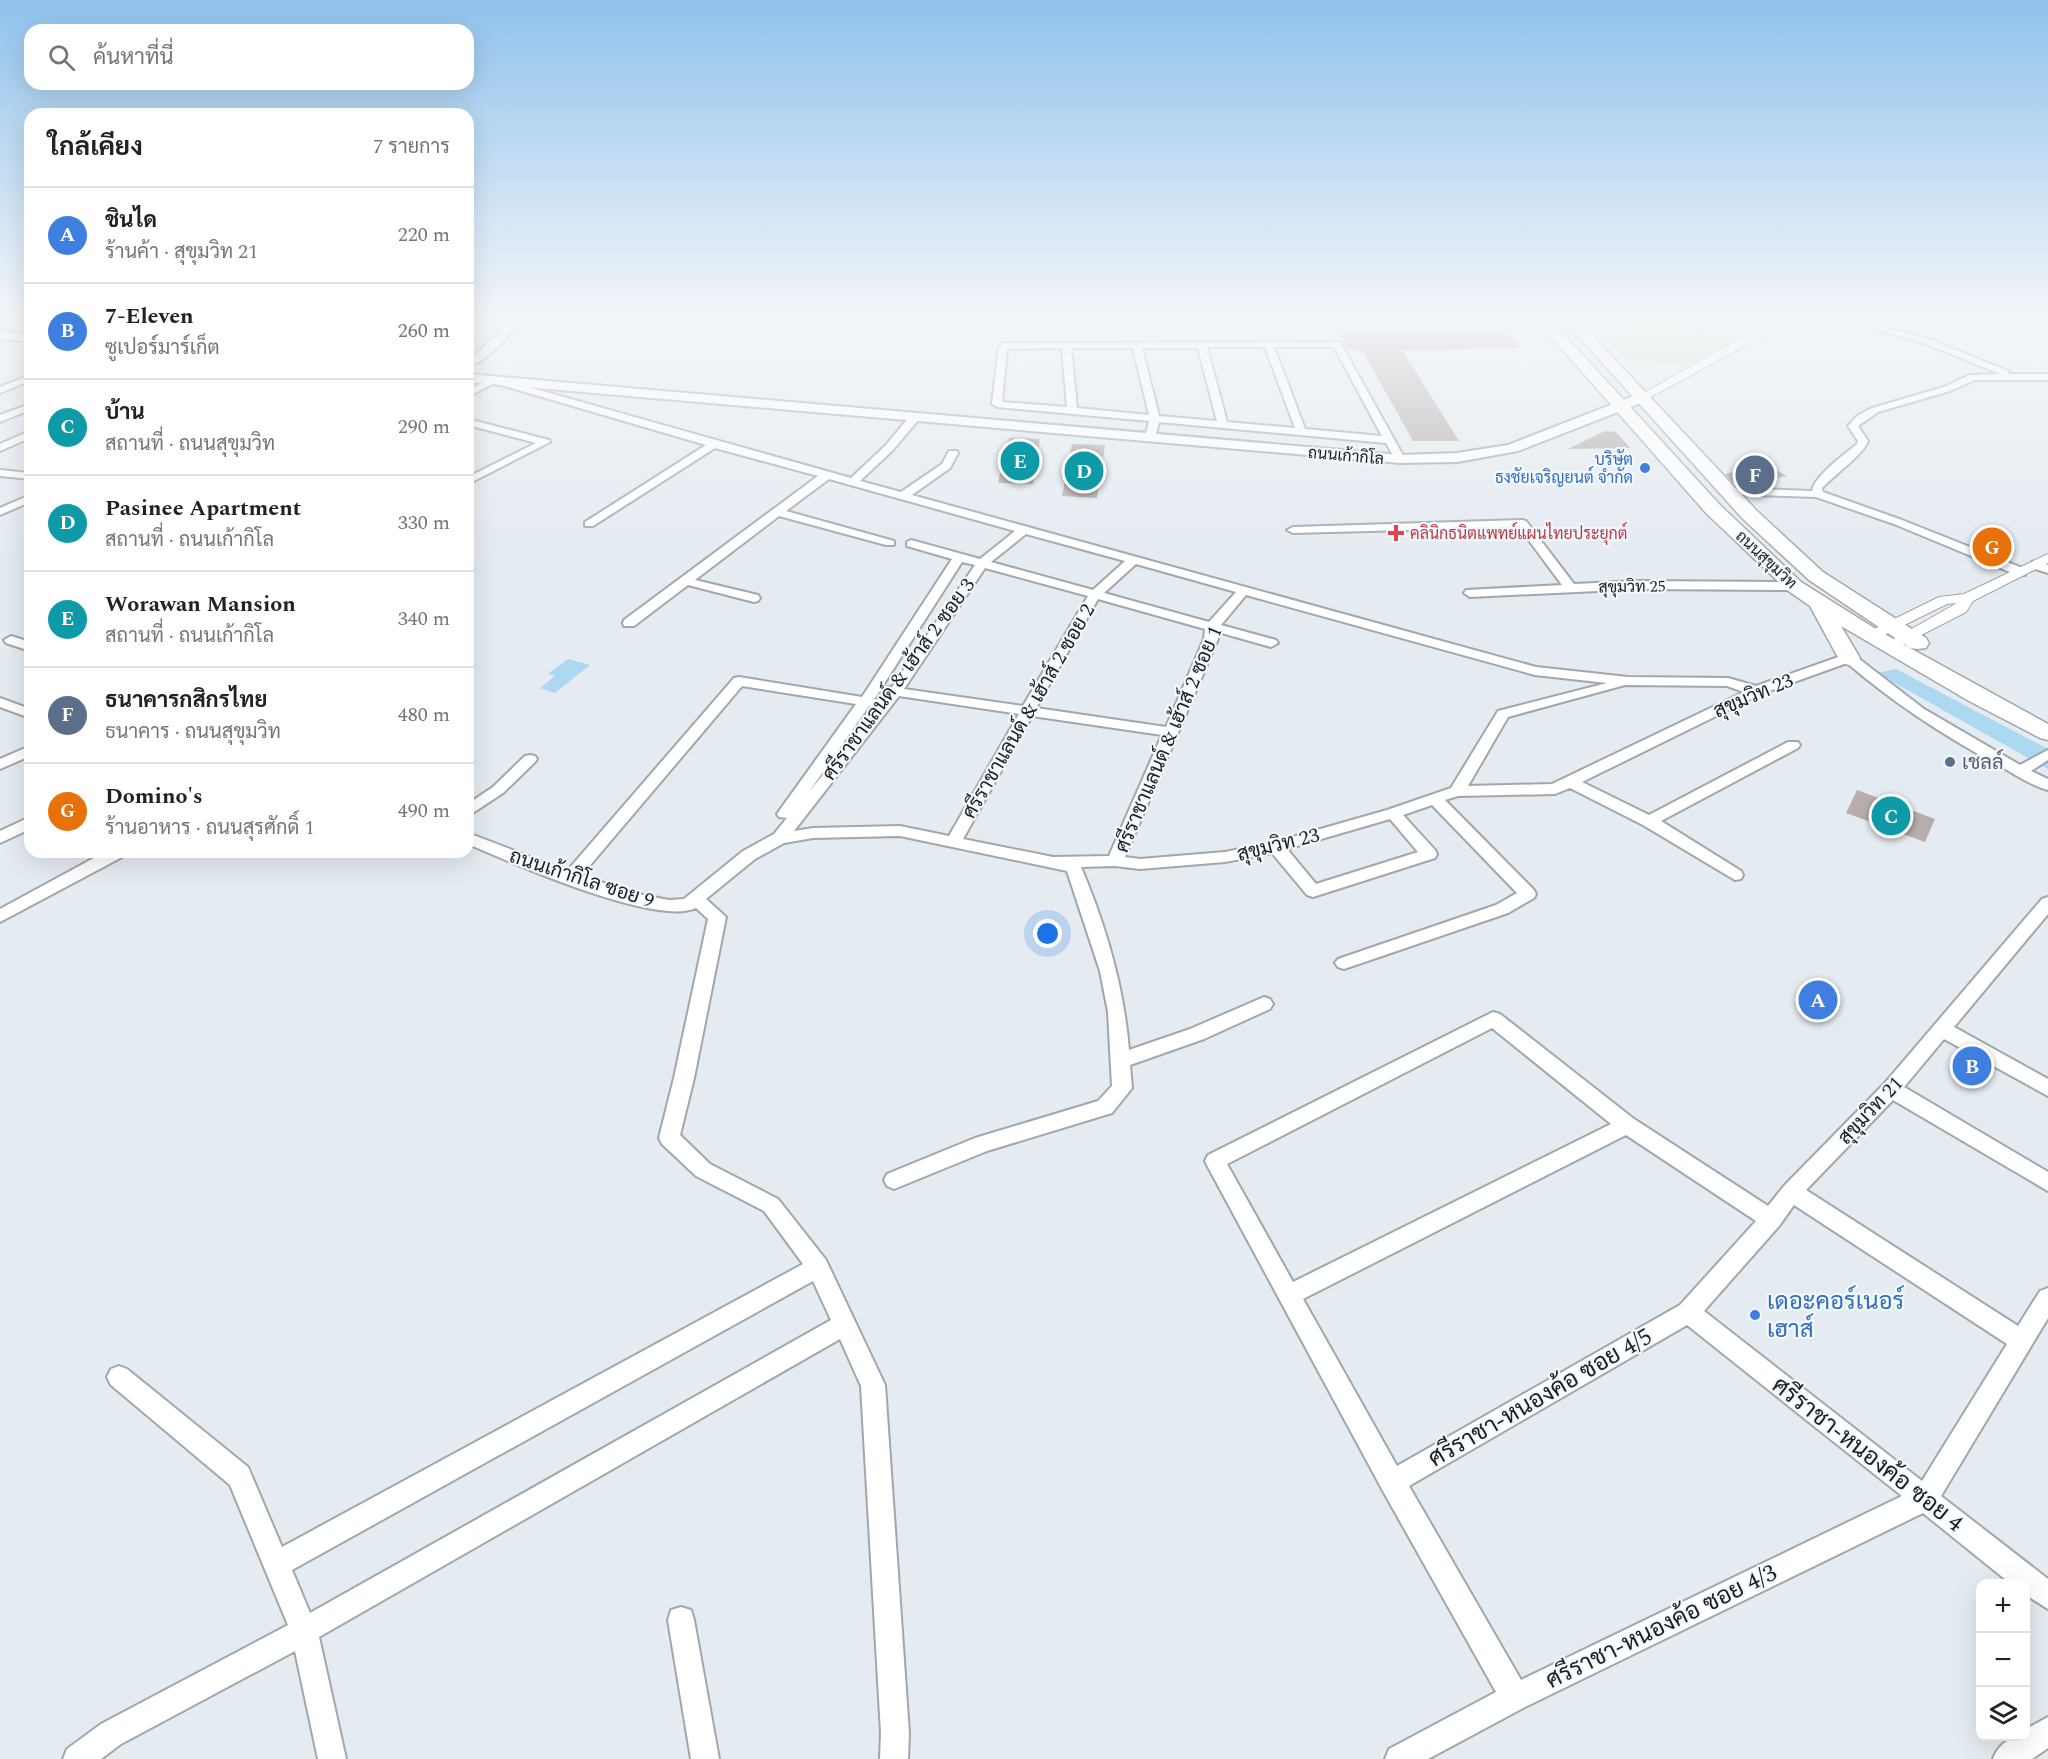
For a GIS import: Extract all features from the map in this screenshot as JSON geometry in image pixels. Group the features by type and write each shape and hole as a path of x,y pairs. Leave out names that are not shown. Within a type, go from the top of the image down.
{"highway":[{"name":"ถนนสุขุมวิท","path":"1616,399 1713,509 1794,586 1818,603 2048,714"},
{"name":"ถนนสุขุมวิท","path":"1642,399 1727,491 1816,576 1890,637 2048,733"},
{"path":"1818,603 1849,658"}],"main road":[{"name":"ถนนเก้ากิโล","path":"709,399 1432,460 1492,454 1560,431 1639,399"}],"street":[{"path":"557,399 1534,671 1628,681 1728,682 1756,691"},
{"path":"998,399 997,404 1391,440"},
{"path":"1071,399 1072,410"},
{"path":"1150,399 1155,418 1150,438"},
{"path":"1216,399 1222,424"},
{"path":"1289,399 1301,431"},
{"path":"1368,399 1400,459"},
{"path":"1817,494 1817,487 1862,445 1863,441 1853,426 1875,410 1912,399"},
{"path":"0,419 24,409"},
{"path":"853,482 889,448 915,417"},
{"path":"474,424 545,442 474,478"},
{"path":"474,434 488,427"},
{"path":"0,448 24,438"},
{"path":"589,524 714,444"},
{"path":"905,495 946,466 953,453"},
{"path":"13,473 24,468"},
{"path":"0,473 24,475"},
{"path":"629,623 828,475"},
{"path":"1727,491 1817,494 1889,519 2021,572"},
{"path":"0,513 24,501"},
{"path":"777,512 890,543"},
{"path":"1293,530 1522,523 1570,587"},
{"name":"ศรีราชาแลนด์ & เฮ้าส์ 2 ซอย 3","path":"780,838 886,705 982,564 1025,530"},
{"path":"911,544 1270,643"},
{"name":"ศรีราชาแลนด์ & เฮ้าส์ 2 ซอย 3","path":"749,855 772,833 869,695 959,557"},
{"name":"ศรีราชาแลนด์ & เฮ้าส์ 2 ซอย 2","path":"952,842 1095,595 1134,560"},
{"path":"1890,637 1962,609 1967,598 2021,572 2044,564"},
{"path":"686,581 754,598"},
{"name":"สุขุมวิท 25","path":"1470,593 1639,585 1794,586"},
{"name":"ศรีราชาแลนด์ & เฮ้าส์ 2 ซอย 1","path":"1115,861 1211,639 1212,627 1244,590"},
{"path":"11,640 24,645"},
{"path":"1849,658 1881,687 1922,716 2026,767 2048,785"},
{"name":"สุขุมวิท 23","path":"696,899 749,855 780,838 813,833 900,831 1053,862 1115,861 1140,864 1225,857 1276,847 1436,800 1457,791 1555,789 1756,691 1849,658"},
{"path":"571,877 739,681 869,695 896,691 1172,732"},
{"path":"1457,791 1503,714 1628,681"},
{"path":"869,695 886,705"},
{"path":"0,702 24,712"},
{"path":"1649,821 1793,745"},
{"path":"0,765 24,753"},
{"path":"2026,767 2048,754"},
{"path":"474,807 498,790 530,759"},
{"path":"1570,782 1649,821 1735,875"},
{"path":"1344,963 1502,909 1528,894 1436,800"},
{"path":"1276,847 1313,891 1429,855 1393,813"},
{"path":"0,838 24,825"},
{"name":"ถนนเก้ากิโล ซอย 9","path":"474,840 592,886 656,904 680,907 696,899"},
{"path":"0,916 107,858"},
{"path":"894,1180 982,1144 1105,1107 1122,1088 1117,1012 1105,961 1074,868 1053,862"},
{"path":"696,899 717,917 684,1078 669,1138 703,1170 771,1205 818,1267 873,1385 894,1709 894,1759"},
{"name":"สุขุมวิท 21","path":"1688,1312 1771,1219 1791,1192 1891,1089 2048,903"},
{"path":"1120,1061 1197,1034 1264,1004"},
{"path":"1515,1697 1392,1482 1215,1161 1493,1019 1627,1125 1771,1219"},
{"path":"1941,1029 2048,1088"},
{"path":"1891,1089 2048,1182"},
{"path":"1288,1295 1627,1125"},
{"path":"1791,1192 2021,1340"},
{"path":"277,1564 818,1267"},
{"path":"1926,1498 2048,1298"},
{"name":"ศรีราชา-หนองค้อ ซอย 4/5","path":"1392,1482 1688,1312"},
{"name":"ศรีราชา-หนองค้อ ซอย 4","path":"1688,1312 2048,1596"},
{"path":"77,1759 111,1734 304,1631 845,1324"},
{"path":"119,1377 239,1476 304,1631 332,1759"},
{"name":"ศรีราชา-หนองค้อ ซอย 4/3","path":"1399,1759 1515,1697 1926,1498"},
{"path":"681,1620 705,1759"},
{"path":"2007,1759 2048,1731"}],"water":[{"path":"568,659 590,665 555,693 540,688 555,676 548,674"},
{"path":"1896,669 2048,749 2048,769 1877,673"}],"building":[{"path":"1390,399 1433,399 1459,441 1413,441"},
{"path":"1605,431 1616,432 1630,448 1568,449"},
{"path":"1009,438 1040,439 1033,484 998,483"},
{"path":"1072,444 1105,445 1097,498 1062,496"},
{"path":"1765,464 1787,476 1736,486 1725,474"},
{"path":"1857,790 1935,819 1925,842 1846,813"}],"place":[{"name":"Worawan Mansion","path":"1020,461"},
{"name":"บริษัต ธงชัยเจริญยนต์ จำกัด","path":"1645,468"},
{"name":"Pasinee Apartment","path":"1084,471"},
{"name":"ธนาคารกสิกรไทย","path":"1755,475"},
{"name":"คลินิกธนิตแพทย์แผนไทยประยุกต์","path":"1396,533"},
{"name":"Domino's","path":"1992,547"},
{"name":"เชลล์","path":"1950,762"},
{"name":"บ้าน","path":"1891,816"},
{"name":"ชินได","path":"1818,1000"},
{"name":"7-Eleven","path":"1972,1066"},
{"name":"เดอะคอร์เนอร์ เฮาส์","path":"1755,1315"}]}
